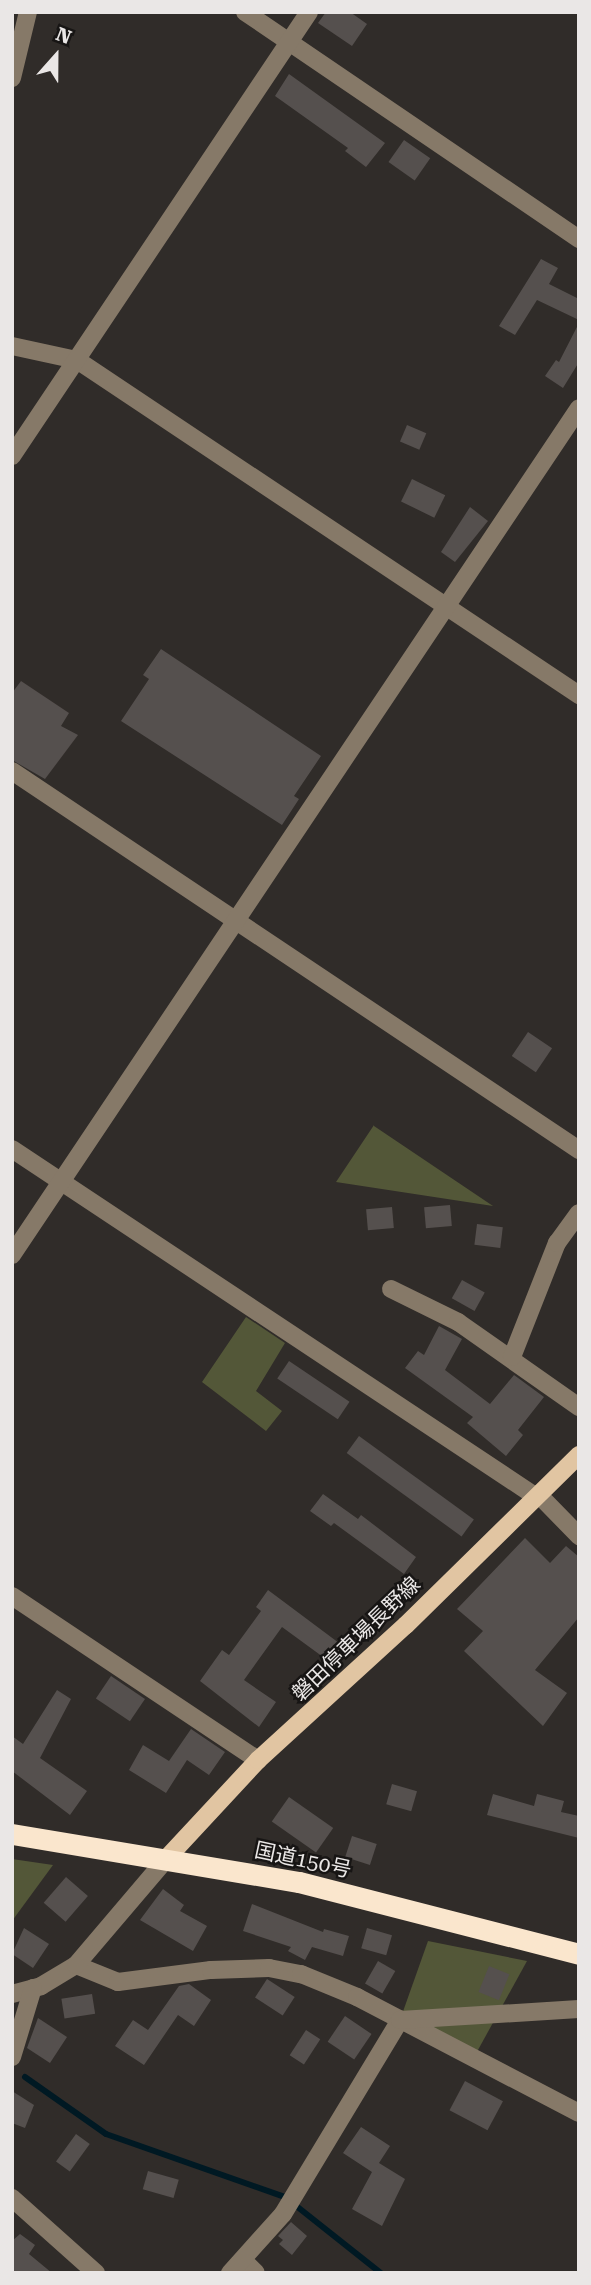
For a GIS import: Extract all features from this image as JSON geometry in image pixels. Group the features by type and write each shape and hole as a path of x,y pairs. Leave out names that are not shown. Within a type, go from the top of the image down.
{"highway":[{"name":"国道150号","path":"12,1834 299,1882 579,1954"}],"main road":[{"name":"磐田停車場長野線","path":"167,1858 258,1760 406,1625 579,1455"}],"street":[{"path":"12,78 15,51 28,12"},
{"path":"245,12 579,239"},
{"path":"12,456 309,12"},
{"path":"12,346 77,360 579,695"},
{"path":"12,1255 579,408"},
{"path":"12,771 579,1150"},
{"path":"12,1149 536,1495 579,1536"},
{"path":"512,1357 557,1243 579,1213"},
{"path":"391,1289 458,1322 512,1357 579,1407"},
{"path":"12,1596 258,1760"},
{"path":"12,1994 33,1988 76,1965 167,1858"},
{"path":"76,1965 118,1982 211,1970 269,1968 301,1974 400,2020 579,2113"},
{"path":"12,2057 33,1988"},
{"path":"400,2020 579,2009"},
{"path":"230,2273 249,2266 400,2020"},
{"path":"12,2199 96,2273"}],"green space":[{"path":"374,1126 493,1206 336,1182"},
{"path":"246,1317 285,1343 256,1391 282,1411 266,1431 202,1382"},
{"path":"12,1859 53,1865 12,1921"},
{"path":"428,1941 527,1961 473,2059 400,2020"}],"building":[{"path":"326,12 350,12 367,24 352,46 318,23"},
{"path":"289,74 385,143 366,167 345,151 348,148 275,96"},
{"path":"404,140 430,158 415,180 389,162"},
{"path":"541,259 558,268 549,284 579,299 579,320 537,300 515,335 499,326"},
{"path":"579,323 579,362 563,388 545,376 556,360 559,362"},
{"path":"407,425 426,433 419,450 400,442"},
{"path":"412,479 445,495 434,518 401,501"},
{"path":"470,507 488,521 455,562 441,552"},
{"path":"161,649 321,756 294,796 299,799 282,825 121,721 149,679 143,675"},
{"path":"21,681 69,713 61,726 78,735 45,779 12,760 12,693"},
{"path":"528,1032 552,1048 536,1072 512,1056"},
{"path":"450,1205 452,1226 426,1228 424,1207"},
{"path":"392,1207 394,1228 368,1230 366,1209"},
{"path":"477,1224 503,1227 500,1248 474,1245"},
{"path":"462,1280 485,1293 475,1311 452,1298"},
{"path":"439,1326 462,1339 445,1370 490,1404 514,1375 544,1397 518,1430 523,1435 506,1456 467,1423 473,1417 405,1368 418,1351 424,1355"},
{"path":"289,1361 350,1402 338,1419 277,1378"},
{"path":"359,1436 474,1519 462,1536 347,1453"},
{"path":"323,1494 358,1519 361,1515 416,1557 404,1574 334,1523 331,1526 310,1511"},
{"path":"525,1538 550,1563 566,1546 579,1557 579,1617 535,1670 567,1693 543,1726 464,1651 483,1631 457,1609"},
{"path":"268,1590 347,1649 334,1665 282,1627 244,1680 276,1702 259,1727 200,1681 222,1650 229,1655 261,1611 256,1607"},
{"path":"111,1676 145,1699 130,1721 96,1698"},
{"path":"57,1690 71,1699 40,1758 87,1791 70,1815 12,1771 12,1736 23,1744"},
{"path":"191,1729 225,1752 209,1775 187,1760 166,1793 129,1770 143,1745 169,1761"},
{"path":"392,1784 417,1791 411,1811 386,1804"},
{"path":"493,1794 534,1806 537,1794 564,1801 561,1812 579,1816 579,1838 487,1815"},
{"path":"289,1797 333,1828 316,1853 272,1822"},
{"path":"352,1836 377,1844 370,1865 345,1857"},
{"path":"66,1877 88,1896 66,1922 44,1903"},
{"path":"163,1889 184,1905 180,1911 207,1926 193,1951 140,1920"},
{"path":"252,1904 323,1932 324,1929 349,1936 343,1956 312,1947 305,1960 288,1951 291,1947 243,1931"},
{"path":"24,1928 49,1944 33,1968 12,1954"},
{"path":"367,1928 392,1935 386,1955 361,1948"},
{"path":"378,1961 395,1971 382,1994 365,1984"},
{"path":"489,1966 509,1974 499,2000 479,1992"},
{"path":"267,1979 295,1997 283,2015 255,1997"},
{"path":"189,1984 211,2000 194,2026 178,2015 144,2065 115,2046 133,2020 148,2030 179,1986"},
{"path":"92,1994 95,2014 65,2019 61,1999"},
{"path":"345,2016 372,2034 354,2060 328,2042"},
{"path":"38,2018 67,2037 50,2063 27,2048"},
{"path":"306,2030 320,2039 304,2064 290,2055"},
{"path":"465,2081 503,2101 487,2130 450,2110"},
{"path":"12,2091 34,2105 25,2128 12,2123"},
{"path":"361,2127 390,2146 379,2163 405,2179 382,2226 352,2209 372,2172 343,2153"},
{"path":"76,2134 90,2144 70,2171 56,2162"},
{"path":"148,2171 179,2180 174,2198 143,2189"},
{"path":"291,2222 307,2236 292,2255 279,2244 283,2240 278,2236"},
{"path":"20,2234 35,2245 29,2254 52,2273 12,2273 12,2241"}],"waterway":[{"path":"25,2077 106,2134 285,2197 381,2273"}]}
